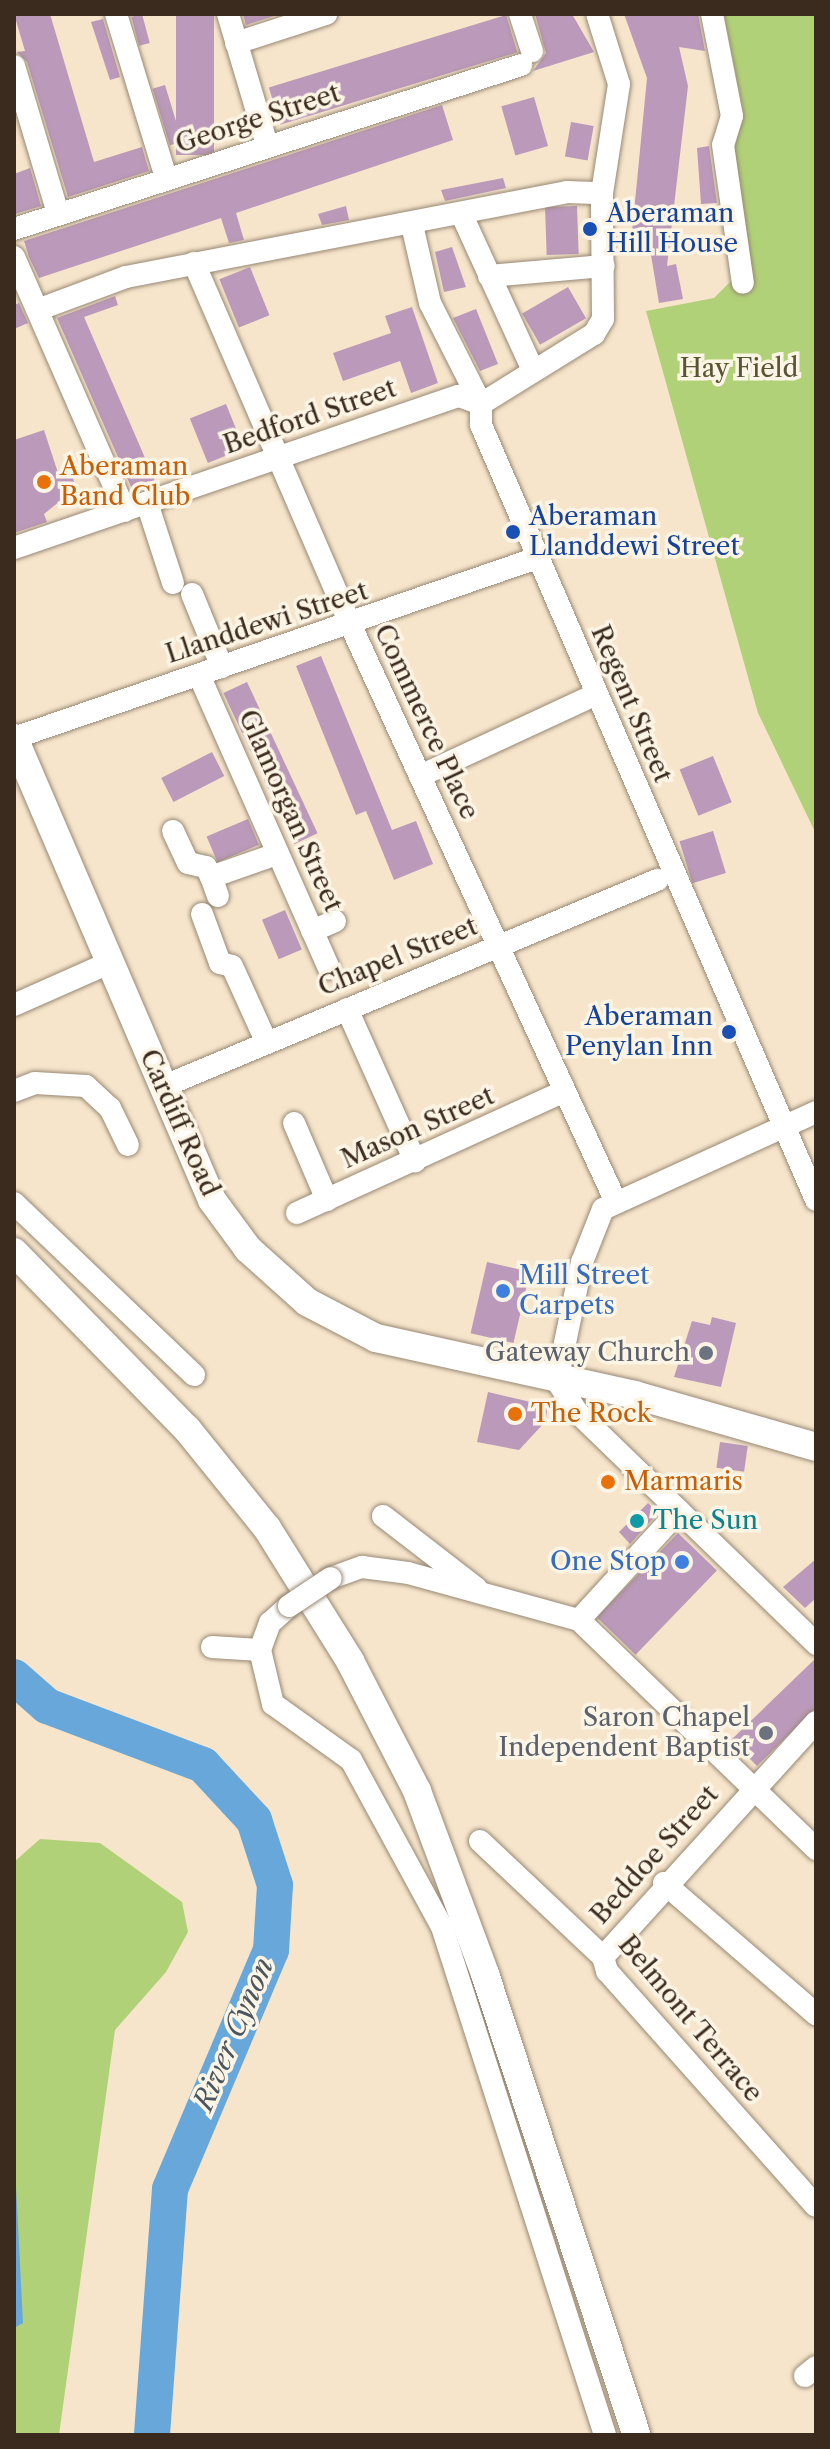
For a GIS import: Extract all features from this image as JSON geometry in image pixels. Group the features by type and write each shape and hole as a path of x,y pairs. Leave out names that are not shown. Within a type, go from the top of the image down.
{"main road":[{"name":"Cardiff Road","path":"14,738 212,1200 248,1249 307,1302 376,1338 557,1381 635,1395 816,1447"},
{"path":"14,1252 187,1429 267,1528 350,1661 417,1791 480,1960 637,2435"}],"street":[{"path":"116,14 166,178"},
{"path":"228,14 267,145"},
{"path":"236,43 326,14"},
{"name":"George Street","path":"14,229 526,58 520,14"},
{"path":"481,404 532,368 594,334 603,319 602,193 619,84 597,14"},
{"path":"712,14 732,116 723,145 743,283"},
{"path":"14,66 58,214"},
{"path":"40,309 126,277 412,225 567,192 602,193"},
{"path":"461,213 532,368"},
{"name":"Regent Street","path":"412,225 430,303 461,376 481,404 481,425 816,1200"},
{"path":"14,257 40,309 125,511"},
{"name":"Commerce Place","path":"194,263 351,626 562,1092 615,1200"},
{"path":"489,276 604,266"},
{"name":"Bedford Street","path":"14,548 459,396 481,404"},
{"path":"147,503 183,589 222,667"},
{"name":"Llanddewi Street","path":"14,738 351,626 537,558"},
{"name":"Glamorgan Street","path":"199,675 329,969"},
{"path":"420,776 597,694"},
{"path":"173,831 188,863 206,867 215,886 277,854"},
{"name":"Chapel Street","path":"162,1087 657,880"},
{"path":"202,914 220,963 232,966 266,1041"},
{"path":"312,931 335,921"},
{"path":"14,1005 109,963"},
{"path":"347,1009 415,1161"},
{"path":"14,1091 35,1083 86,1086 110,1108 128,1145"},
{"name":"Mason Street","path":"297,1213 562,1092"},
{"path":"816,1112 615,1200 592,1232 557,1381 578,1413 816,1644"},
{"path":"294,1123 327,1200"},
{"path":"14,1203 194,1375"},
{"path":"579,1620 679,1511"},
{"path":"383,1516 486,1597"},
{"path":"605,2435 442,1927 351,1760 273,1704 260,1650 270,1623 289,1606 331,1578 362,1567 579,1620 816,1849"},
{"path":"212,1647 260,1650"},
{"name":"Beddoe Street","path":"603,1957 664,1883 816,1722"},
{"name":"Belmont Terrace","path":"480,1841 603,1957 607,1971 816,2206"},
{"path":"664,1883 816,2014"}],"green space":[{"name":"Hay Field","path":"724,14 816,14 816,834 758,713 646,311 714,298 734,278 732,142 743,112"},
{"path":"40,1839 100,1843 182,1902 188,1932 166,1972 115,2030 59,2435 14,2435 14,1862"}],"water":[{"path":"14,2147 23,2323 14,2328"}],"building":[{"path":"14,14 50,14 94,162 142,147 149,171 68,197 27,62 17,52 25,51"},
{"path":"142,14 150,43 139,46 131,17"},
{"path":"176,14 214,14 214,155 176,155"},
{"path":"243,14 280,14 246,25"},
{"path":"535,14 572,14 594,52 533,71 546,53"},
{"path":"624,14 698,14 705,51 679,47 688,86 667,266 676,264 683,299 659,303 651,255 630,253 647,78"},
{"path":"506,15 517,52 280,125 269,88"},
{"path":"103,19 120,77 110,80 91,22"},
{"path":"165,85 182,141 170,145 153,89"},
{"path":"534,97 548,146 515,155 501,106"},
{"path":"442,105 453,140 236,213 244,240 229,243 221,218 39,278 29,257 24,241"},
{"path":"571,122 594,126 588,160 565,156"},
{"path":"709,146 717,203 701,204 697,148"},
{"path":"30,168 41,206 15,214 14,174"},
{"path":"503,178 506,188 445,201 441,190"},
{"path":"346,206 349,220 322,225 318,214"},
{"path":"577,206 579,254 547,255 545,207"},
{"path":"452,247 466,287 444,292 435,252"},
{"path":"250,267 269,315 239,328 219,279"},
{"path":"568,287 586,318 540,345 522,314"},
{"path":"115,296 118,305 84,317 155,481 132,489 57,318"},
{"path":"19,303 28,323 14,329 14,305"},
{"path":"412,307 438,383 411,393 400,361 343,381 333,353 391,333 385,316"},
{"path":"476,309 498,364 480,371 453,318"},
{"path":"226,404 244,449 208,463 190,419"},
{"name":"Aberaman Band Club","path":"44,430 59,476 71,472 76,488 44,514 47,522 14,533 14,440"},
{"path":"321,656 392,830 416,821 433,864 394,880 366,811 356,815 296,666"},
{"path":"247,682 318,833 294,844 223,693"},
{"path":"212,752 224,776 173,802 161,778"},
{"path":"713,756 732,802 698,816 680,769"},
{"path":"248,819 259,845 218,862 207,837"},
{"path":"713,831 726,873 692,883 680,841"},
{"path":"285,910 302,950 279,959 262,920"},
{"name":"Mill Street Carpets","path":"487,1262 530,1272 513,1343 471,1333"},
{"name":"Gateway Church","path":"712,1317 736,1323 721,1387 674,1377 692,1321 710,1325"},
{"name":"The Rock","path":"488,1392 548,1406 545,1422 519,1450 477,1442"},
{"path":"720,1442 748,1446 744,1472 716,1468"},
{"path":"648,1503 658,1513 630,1544 619,1532"},
{"path":"678,1533 717,1571 636,1655 597,1617"},
{"path":"816,1559 816,1598 805,1608 783,1587"},
{"name":"Saron Chapel Independent Baptist","path":"816,1658 816,1708 757,1766 731,1740"}],"waterway":[{"name":"River Cynon","path":"14,1677 47,1706 203,1765 254,1820 275,1885 271,1950 170,2189 152,2435"}],"place":[{"name":"Aberaman Hill House","path":"590,229"},
{"name":"Aberaman Band Club","path":"44,482"},
{"name":"Aberaman Llanddewi Street","path":"513,532"},
{"name":"Aberaman Penylan Inn","path":"729,1032"},
{"name":"Mill Street Carpets","path":"503,1291"},
{"name":"Gateway Church","path":"706,1353"},
{"name":"The Rock","path":"515,1414"},
{"name":"Marmaris","path":"608,1482"},
{"name":"The Sun","path":"637,1521"},
{"name":"One Stop","path":"682,1562"},
{"name":"Saron Chapel Independent Baptist","path":"766,1733"}]}
